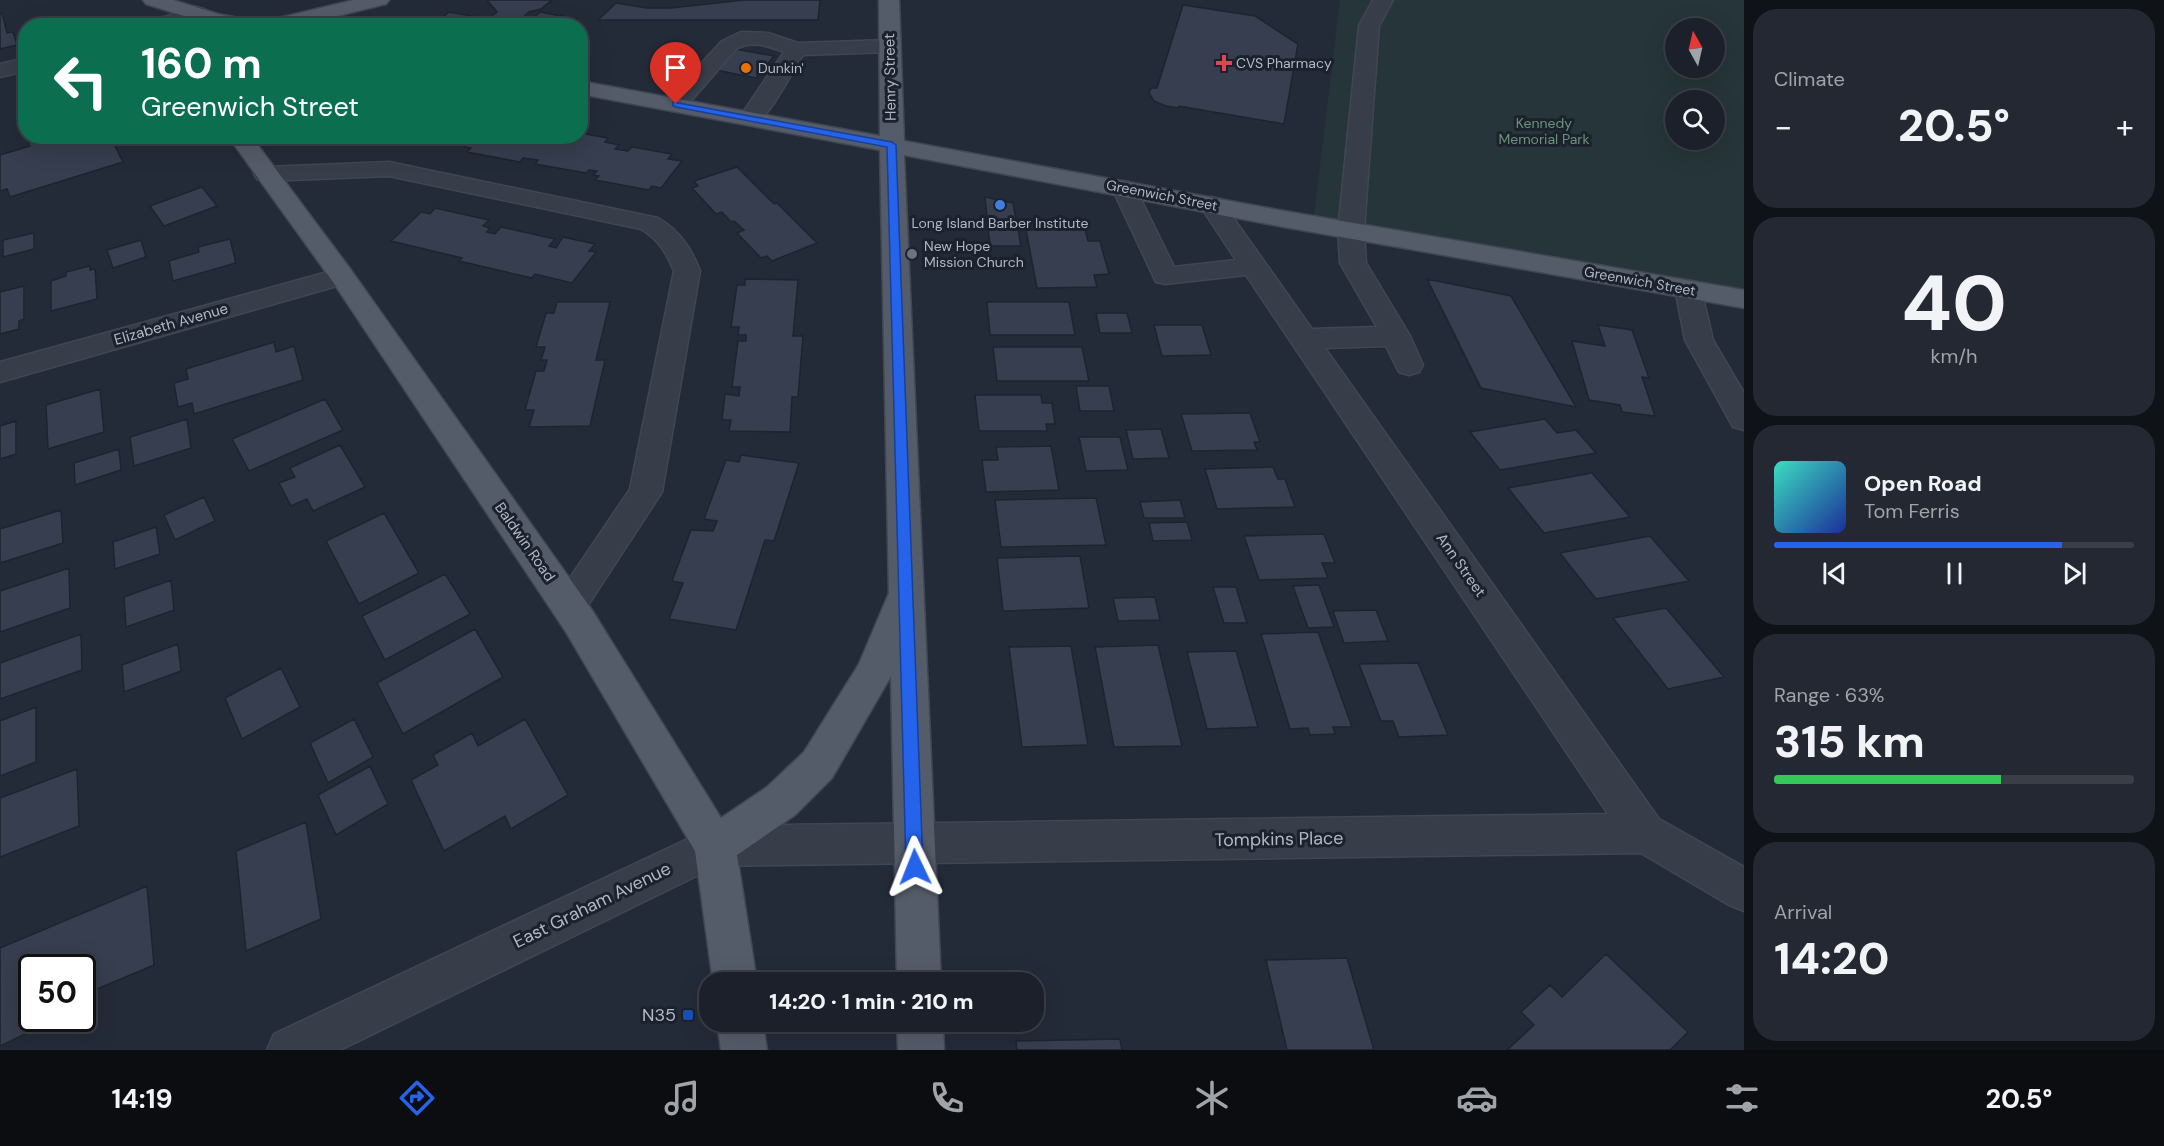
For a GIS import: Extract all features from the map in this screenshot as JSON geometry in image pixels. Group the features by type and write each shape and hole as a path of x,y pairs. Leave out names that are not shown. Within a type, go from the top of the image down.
{"main road":[{"path":"137,0 151,18"},
{"path":"153,0 215,18"},
{"path":"303,18 379,0"},
{"path":"369,18 396,0"},
{"name":"Henry Street","path":"889,0 919,972"},
{"name":"Greenwich Street","path":"588,88 1351,230 1744,299"},
{"name":"Baldwin Road","path":"245,144 342,276 569,606 715,846 734,972"},
{"path":"715,846 781,801 818,765 873,672 906,591"},
{"path":"741,1032 744,1050"},
{"path":"920,1032 921,1050"}],"street":[{"path":"1383,0 1369,26 1351,230 1353,263 1396,336 1409,365"},
{"path":"182,18 197,14"},
{"path":"676,104 729,45 741,38 768,39 796,49 890,46"},
{"path":"750,118 769,93 796,49"},
{"path":"0,71 18,66"},
{"path":"266,174 389,169 650,223 667,234 677,246 687,271 646,492 569,606"},
{"path":"1124,188 1165,276 1254,266"},
{"name":"Ann Street","path":"1211,204 1645,833 1744,890"},
{"name":"Elizabeth Avenue","path":"0,372 342,276"},
{"path":"1688,289 1700,340 1744,419"},
{"path":"1304,339 1396,336"},
{"name":"Tompkins Place","path":"914,844 1645,833"},
{"name":"East Graham Avenue","path":"290,1050 715,846 914,844"}],"green space":[{"name":"Kennedy Memorial Park","path":"1340,0 1744,0 1744,299 1313,224"}],"building":[{"path":"487,0 552,0 541,9 529,12 522,18 489,18 497,12"},
{"path":"744,0 820,0 818,20 598,20 616,3 647,8 671,8"},
{"path":"1183,5 1255,16 1298,44 1284,124 1179,106 1178,108 1166,106 1154,101 1149,93 1151,88 1157,88"},
{"path":"449,12 482,18 442,18"},
{"path":"540,12 572,18 534,18"},
{"path":"2,13 7,33 13,32 17,45 0,49 0,14"},
{"path":"735,49 774,56 756,78 716,70"},
{"path":"588,134 608,138 605,142 619,145 615,149 628,151 632,147 672,154 668,159 682,161 661,188 652,186 649,190 595,180 599,176 593,175 597,171 589,170 586,173 535,164 538,160 523,158 520,162 467,152 471,148 465,147 468,144 588,144"},
{"path":"29,144 114,144 123,162 10,197 7,189 0,191 0,155 30,146"},
{"path":"737,167 817,243 772,261 767,256 761,258 737,233 744,230 734,221 731,222 722,212 716,214 692,188 698,186 694,181"},
{"path":"202,187 217,206 164,226 150,206"},
{"path":"985,197 1013,203 1021,246 990,246"},
{"path":"435,208 489,220 483,226 490,228 487,232 495,234 501,227 555,239 549,246 556,248 563,237 595,244 589,251 596,252 572,283 535,274 532,278 459,261 462,258 391,241 421,212 430,214"},
{"path":"1085,229 1088,241 1100,241 1109,274 1094,275 1097,287 1037,288 1026,230"},
{"path":"34,233 34,249 3,257 3,240"},
{"path":"230,239 236,263 173,281 169,261 199,252 198,247"},
{"path":"141,240 146,257 113,268 107,250"},
{"path":"90,266 90,270 95,269 97,299 51,311 51,281 66,276 66,272"},
{"path":"745,279 798,280 793,336 803,336 798,397 792,397 790,432 729,431 731,420 722,420 725,394 739,396 740,387 732,387 738,341 746,341 746,335 738,335 739,327 731,327 737,285 745,285"},
{"path":"1427,279 1511,296 1576,407 1481,388"},
{"path":"24,286 24,319 19,321 19,329 0,334 0,292"},
{"path":"557,302 610,302 596,360 605,360 590,426 529,427 534,410 525,410 536,371 544,371 547,360 541,360 545,347 536,347 546,313 554,313"},
{"path":"987,302 1069,302 1075,335 990,335"},
{"path":"1096,313 1127,313 1132,333 1100,333"},
{"path":"1154,325 1202,325 1211,355 1162,356"},
{"path":"1598,325 1632,330 1649,378 1642,377 1655,416 1622,412 1620,405 1589,400 1572,341 1605,346"},
{"path":"274,342 276,352 294,346 303,380 194,414 192,403 178,407 174,383 188,379 186,369"},
{"path":"993,347 1082,347 1089,381 997,381"},
{"path":"1076,386 1109,386 1114,411 1080,411"},
{"path":"100,389 104,432 48,449 46,405"},
{"path":"975,395 1041,395 1042,403 1052,403 1055,424 1046,424 1047,431 979,431"},
{"path":"325,399 343,430 249,471 232,439"},
{"path":"1250,413 1260,442 1254,442 1257,450 1192,451 1181,414"},
{"path":"187,419 191,448 134,466 130,437"},
{"path":"1545,419 1557,433 1576,430 1596,453 1500,470 1470,432"},
{"path":"16,421 16,454 0,459 0,426"},
{"path":"1161,429 1169,458 1133,459 1126,430"},
{"path":"1079,437 1120,437 1128,470 1086,471"},
{"path":"340,445 365,487 313,511 307,499 291,506 279,483 295,477 290,468"},
{"path":"1051,446 1059,490 986,492 982,460 998,460 996,447"},
{"path":"119,449 121,470 75,485 74,463"},
{"path":"741,455 799,463 774,541 765,540 736,630 669,619 683,583 672,581 691,530 713,531 717,521 704,519 726,460 739,462"},
{"path":"1273,467 1278,479 1285,479 1295,507 1217,509 1205,469"},
{"path":"1592,473 1630,517 1544,533 1508,488"},
{"path":"204,497 215,521 175,540 164,515"},
{"path":"1096,498 1106,545 1001,547 995,500"},
{"path":"1180,500 1185,518 1144,518 1140,502"},
{"path":"61,510 63,543 0,563 0,529"},
{"path":"384,513 419,573 359,604 326,541"},
{"path":"1187,522 1192,540 1153,541 1149,523"},
{"path":"156,527 160,554 115,569 113,542"},
{"path":"1324,534 1335,563 1322,563 1328,578 1259,580 1244,536"},
{"path":"1650,536 1689,581 1596,599 1560,553"},
{"path":"1080,556 1089,608 1003,611 997,558"},
{"path":"69,568 70,608 0,632 0,591"},
{"path":"445,574 470,614 385,660 362,616"},
{"path":"171,580 174,610 126,627 124,597"},
{"path":"1319,585 1334,627 1308,628 1293,586"},
{"path":"1213,587 1236,587 1247,623 1224,623"},
{"path":"1155,597 1160,620 1118,621 1113,598"},
{"path":"1666,608 1724,677 1668,689 1613,618"},
{"path":"1376,610 1388,641 1344,643 1333,611"},
{"path":"475,629 503,677 403,734 377,683"},
{"path":"1318,632 1352,727 1333,727 1335,734 1310,735 1308,728 1290,729 1261,634"},
{"path":"81,634 82,670 0,699 0,663"},
{"path":"178,644 181,671 124,692 122,665"},
{"path":"1158,645 1182,746 1114,747 1095,647"},
{"path":"1071,646 1088,745 1022,747 1009,647"},
{"path":"1236,651 1258,727 1207,729 1187,652"},
{"path":"1418,663 1448,735 1399,737 1393,721 1381,721 1359,664"},
{"path":"281,668 300,707 242,739 225,698"},
{"path":"36,707 36,762 0,776 0,721"},
{"path":"354,719 373,757 328,783 310,743"},
{"path":"525,719 568,795 511,829 505,816 444,851 411,780 438,765 433,755 472,733 478,746"},
{"path":"370,766 388,804 336,835 318,795"},
{"path":"77,769 79,826 0,857 0,798"},
{"path":"306,822 321,919 246,951 236,851"},
{"path":"147,886 154,965 97,989 96,1001 96,954 18,954 18,1032 30,1032 0,1046 0,948"},
{"path":"1606,954 1688,1032 1670,1050 1507,1050 1534,1025 1521,1012 1550,985 1562,997"},
{"path":"1347,958 1374,1050 1287,1050 1266,960"},
{"path":"1120,1039 1122,1050 1017,1050 1016,1041"}],"place":[{"name":"CVS Pharmacy","path":"1224,63"},
{"name":"Dunkin'","path":"746,68"},
{"name":"Long Island Barber Institute","path":"1000,205"},
{"name":"New Hope Mission Church","path":"912,254"},
{"name":"N35","path":"688,1015"}],"route":[{"path":"676,104 892,145 915,867"}]}
